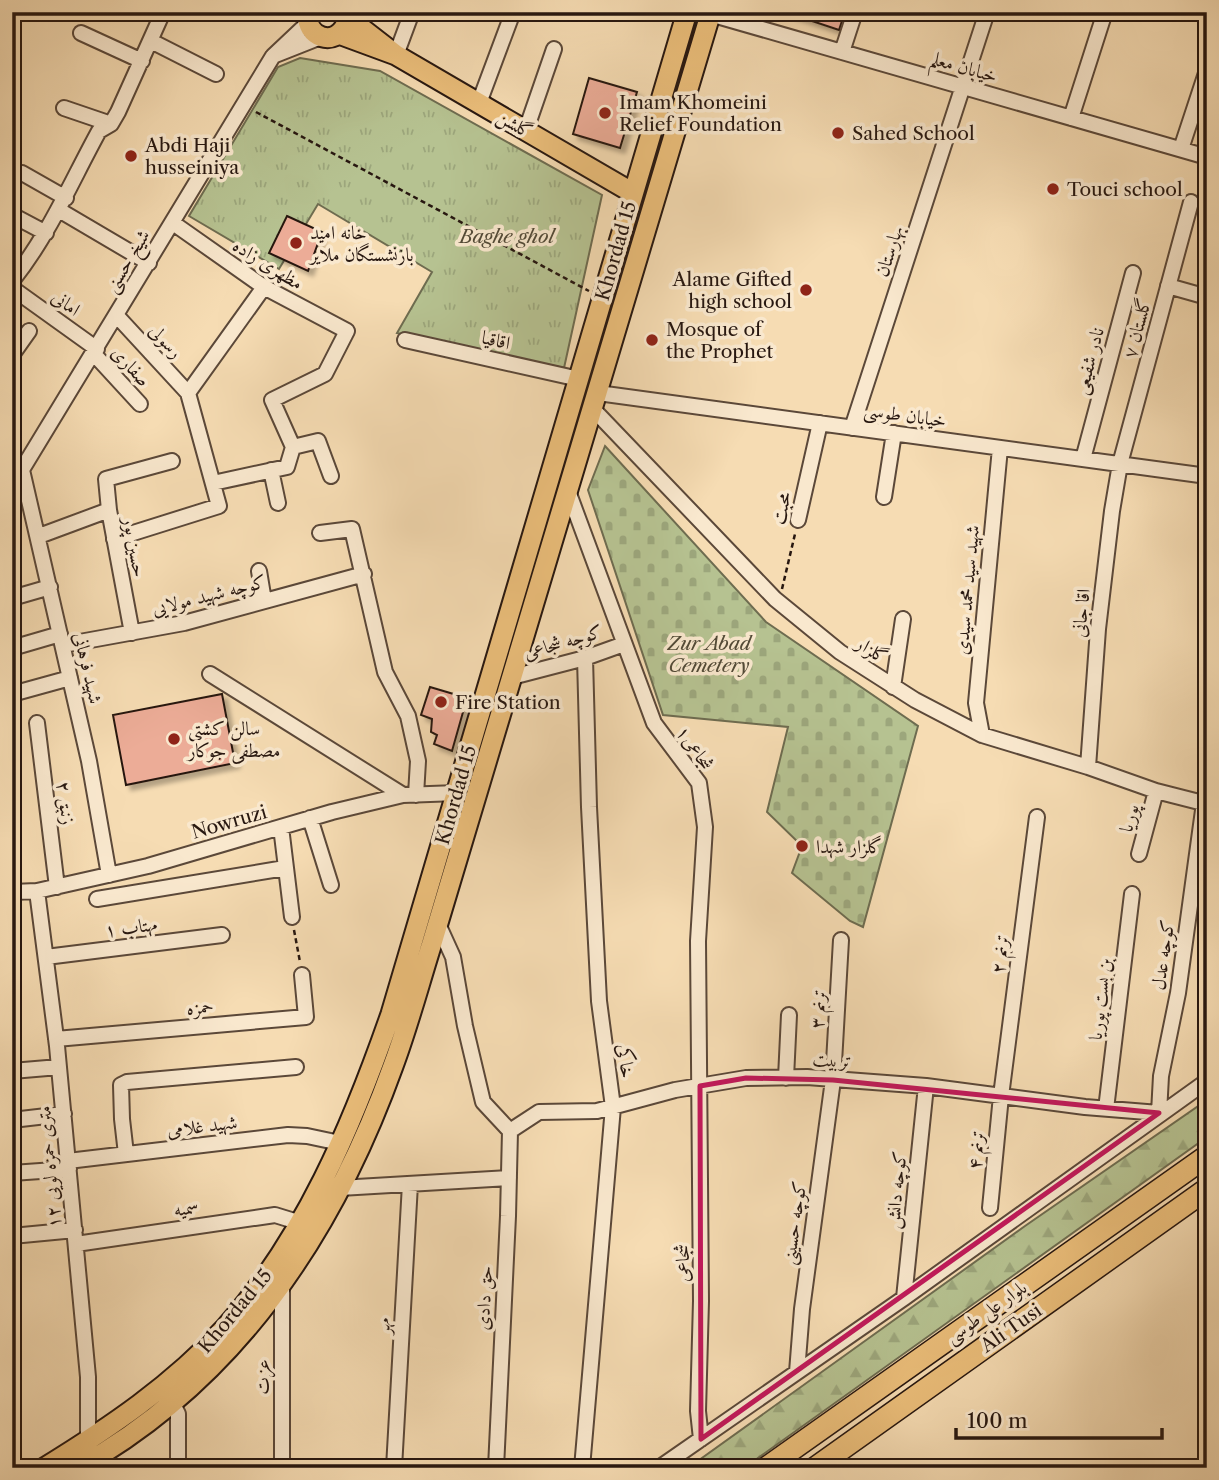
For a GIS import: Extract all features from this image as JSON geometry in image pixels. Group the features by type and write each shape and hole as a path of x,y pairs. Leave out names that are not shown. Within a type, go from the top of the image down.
{"highway":[{"name":"بلوار علی طوسی","path":"766,1468 1207,1156"},
{"name":"Ali Tusi","path":"815,1468 1207,1189"}],"main road":[{"name":"Khordad 15","path":"44,1468 144,1402 224,1328 253,1293 301,1223 322,1184 373,1064 391,1014 687,12"},
{"name":"Khordad 15","path":"86,1466 172,1402 239,1339 282,1285 316,1233 340,1188 393,1066 595,401 708,13"},
{"name":"گلشن","path":"328,23 396,55 633,192"},
{"path":"479,716 499,721"}],"street":[{"path":"12,281 46,233 99,131 110,124 163,12"},
{"path":"396,55 412,12"},
{"path":"479,103 513,12"},
{"path":"842,52 855,12"},
{"name":"بهارستان","path":"852,428 986,12"},
{"path":"1071,118 1105,12"},
{"name":"خیابان معلم","path":"708,13 1207,156"},
{"name":"شیخ حسنی","path":"12,485 96,351 273,56 328,23"},
{"path":"81,33 142,61"},
{"path":"151,41 216,74"},
{"path":"526,131 554,49"},
{"path":"1181,149 1207,70"},
{"path":"64,108 110,124"},
{"path":"22,173 62,204 149,263"},
{"name":"گلستان ۷","path":"1120,464 1191,202"},
{"path":"12,215 46,233"},
{"name":"مظهری زاده","path":"173,223 264,287 347,331 325,374 272,400 293,447"},
{"path":"12,257 26,264"},
{"name":"نادر شفیعی","path":"1083,459 1133,273"},
{"path":"1168,286 1207,298"},
{"path":"114,539 219,506 188,393 264,287"},
{"name":"امانی","path":"12,288 96,351"},
{"name":"رسولی","path":"117,316 188,393"},
{"path":"12,355 29,331"},
{"name":"اقاقیا","path":"405,340 579,379"},
{"name":"صفاری","path":"96,351 139,404"},
{"name":"خیابان طوسی","path":"595,401 820,423 1207,476"},
{"name":"گلزار","path":"595,401 714,537 779,602 840,652 893,687 982,735 1156,791 1205,803"},
{"name":"محبت","path":"798,520 820,423"},
{"path":"884,498 894,433"},
{"path":"213,483 287,467 293,447 318,441 331,476"},
{"name":"شهید سید محمد سیدی","path":"982,735 976,703 1000,448"},
{"name":"حسین پور","path":"132,633 109,510 106,479 172,461"},
{"name":"اقا جانی","path":"1088,767 1098,629 1120,464"},
{"name":"شهید فرهانی","path":"22,470 89,761 109,875"},
{"path":"271,470 278,503"},
{"name":"شجاعی۱","path":"568,491 654,723 699,783 705,827 698,941 700,1086"},
{"name":"حسین پور","path":"38,536 109,510"},
{"path":"210,674 410,795 418,761 408,716 385,672 352,530 320,533"},
{"path":"259,570 264,601"},
{"name":"کوچه شهید مولایی","path":"12,648 132,633 184,623 363,574"},
{"path":"12,598 50,587"},
{"path":"893,687 903,619"},
{"name":"کوچه شجاعی","path":"512,677 585,658 624,644"},
{"name":"خاکی","path":"582,1468 613,1107 598,1001 585,658"},
{"path":"12,694 70,678"},
{"name":"زنبق ۲","path":"37,723 57,887"},
{"name":"پوریا","path":"1139,855 1156,791"},
{"name":"Nowruzi","path":"12,892 37,891 148,866 310,818 410,795 457,793"},
{"name":"کوچه عدل","path":"1159,1113 1161,1076 1178,993 1205,803"},
{"name":"ترنم ۲","path":"1001,1096 1037,817"},
{"path":"310,818 331,885"},
{"path":"281,827 292,917"},
{"path":"97,899 285,868"},
{"name":"۱۲ متری حمزه لویی","path":"37,891 64,1114 88,1377 88,1441"},
{"name":"بن بست پوریا","path":"1106,1109 1132,894"},
{"path":"438,924 453,957 465,1026 483,1102 510,1131"},
{"name":"مهتاب ۱","path":"46,957 222,935"},
{"name":"ترنم ۳","path":"833,1080 841,940"},
{"name":"حمزه","path":"56,1039 306,1017 302,975"},
{"path":"786,1078 789,1015"},
{"path":"12,1071 59,1067"},
{"path":"126,1154 121,1085 127,1082 296,1067"},
{"name":"تربیت","path":"510,1131 539,1112 597,1111 675,1090 746,1078 926,1086 1106,1109 1159,1113"},
{"name":"کوچه حسینی","path":"797,1372 802,1309 833,1080"},
{"path":"659,1468 904,1298 1207,1081"},
{"name":"شجاعی","path":"700,1086 701,1301 698,1411 701,1439"},
{"name":"کوچه دانش","path":"904,1298 926,1086"},
{"name":"ترنم ۴","path":"990,1208 1001,1096"},
{"path":"12,1120 64,1114"},
{"name":"حق دادی","path":"495,1468 510,1131"},
{"name":"شهید غلامی","path":"12,1173 126,1154 288,1136 307,1136 340,1143"},
{"path":"340,1188 509,1178"},
{"name":"مهر","path":"394,1468 410,1184"},
{"name":"سمیه","path":"12,1236 75,1237 275,1215 301,1223"},
{"name":"عزت","path":"282,1285 282,1468"},
{"path":"172,1402 178,1414 178,1468"}],"path":[{"path":"243,106 582,286 602,300"},
{"name":"محبت","path":"779,602 798,520"},
{"path":"292,917 302,975"}],"highlighted area":[{"path":"746,1078 833,1080 1159,1113 701,1439 700,1086"}],"green space":[{"name":"Baghe ghol","path":"300,58 380,71 602,195 564,368 397,333 432,272 318,204 279,269 189,216 278,67"},
{"name":"Zur Abad Cemetery","path":"605,446 766,622 918,726 863,927 850,921 792,873 802,846 767,812 788,727 663,715 588,490"},
{"path":"1207,1100 1207,1137 744,1468 688,1468 1025,1226"}],"building":[{"path":"791,12 845,12 839,30"},
{"name":"Imam Khomeini Relief Foundation","path":"589,78 637,92 620,148 573,134"},
{"name":"خانه امید بازنشستگان ملایر","path":"287,216 322,232 308,271 269,253"},
{"path":"430,687 467,698 452,751 434,744 437,735 431,732 432,719 421,715"},
{"name":"سالن کشتی مصطفی جوکار","path":"222,694 235,763 126,785 113,715"}],"place":[{"name":"Imam Khomeini Relief Foundation","path":"605,113"},
{"name":"Sahed School","path":"838,133"},
{"name":"Abdi Haji husseiniya","path":"131,156"},
{"name":"Touci school","path":"1053,189"},
{"name":"خانه امید بازنشستگان ملایر","path":"296,243"},
{"name":"Alame Gifted high school","path":"806,290"},
{"name":"Mosque of the Prophet","path":"652,340"},
{"name":"Fire Station","path":"441,702"},
{"name":"سالن کشتی مصطفی جوکار","path":"174,739"},
{"name":"گلزار شهدا","path":"802,846"}]}
